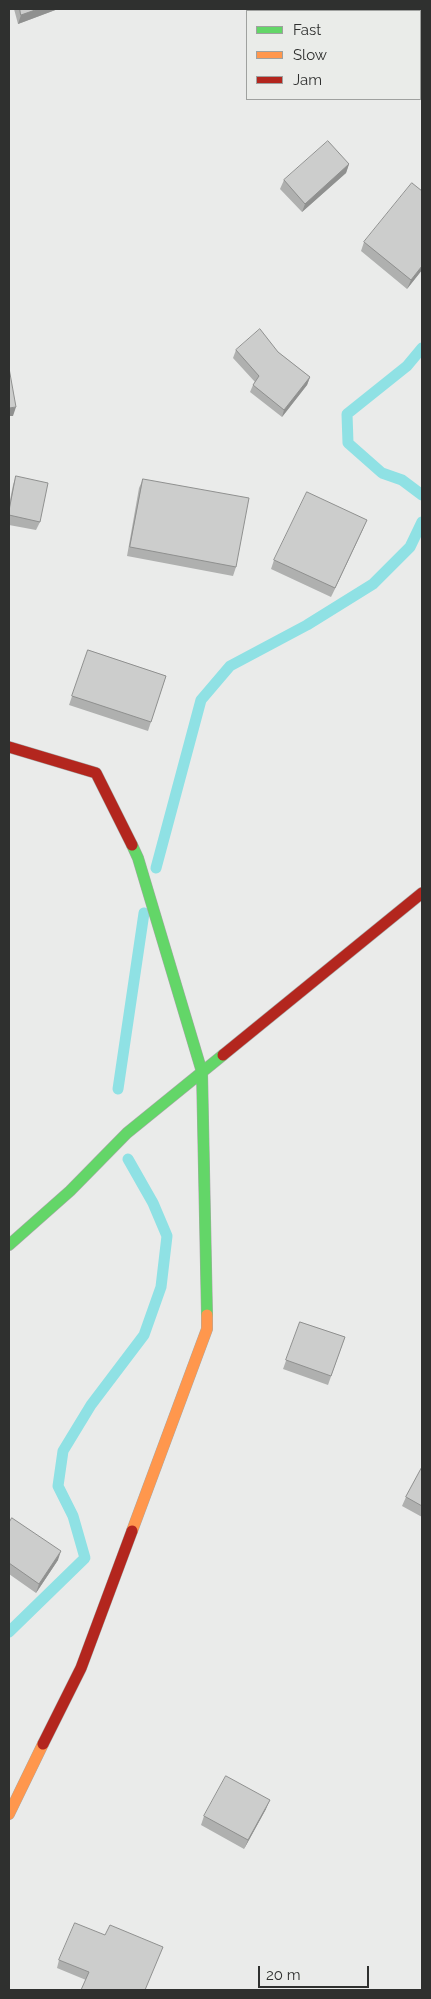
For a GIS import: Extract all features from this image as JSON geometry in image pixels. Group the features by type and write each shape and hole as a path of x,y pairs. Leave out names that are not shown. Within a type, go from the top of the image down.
{"street":[{"path":"9,747 96,773 138,858 202,1072 207,1329 81,1668 9,1814"},
{"path":"9,1245 70,1191 127,1133 422,893"}],"building":[{"path":"20,9 38,9 21,15"},
{"path":"293,9 342,9 341,10"},
{"path":"328,141 349,164 305,204 284,180"},
{"path":"412,183 422,191 422,266 411,280 364,242"},
{"path":"260,329 278,352 310,377 284,410 253,385 259,376 236,350"},
{"path":"9,368 16,407 9,408"},
{"path":"16,476 48,483 40,522 9,515"},
{"path":"143,479 249,498 236,567 130,547"},
{"path":"307,492 367,520 335,588 274,560"},
{"path":"88,650 166,676 151,722 72,696"},
{"path":"300,1322 345,1337 331,1376 286,1360"},
{"path":"422,1467 422,1506 406,1497"},
{"path":"12,1518 61,1551 39,1584 9,1563 9,1523"},
{"path":"226,1776 270,1800 248,1840 204,1816"},
{"path":"75,1923 105,1935 110,1925 163,1947 145,1990 81,1990 89,1972 59,1960"}],"waterway":[{"path":"422,348 407,366 347,414 348,443 382,473 402,480 422,495"},
{"path":"156,868 201,700 230,666 307,625 373,584 410,547 422,522"},
{"path":"118,1089 144,913"},
{"path":"9,1632 85,1558 73,1516 58,1486 63,1451 91,1405 144,1335 161,1287 167,1236 153,1203 128,1159"}],"traffic: fast":[{"path":"132,845 138,858 202,1072 207,1315"},
{"path":"9,1245 70,1191 127,1133 223,1055"}],"traffic: slow":[{"path":"132,1531 207,1329 207,1315"},
{"path":"9,1814 43,1744"}],"traffic: jam":[{"path":"9,747 96,773 132,845"},
{"path":"223,1055 422,893"},
{"path":"43,1744 81,1668 132,1531"}]}
